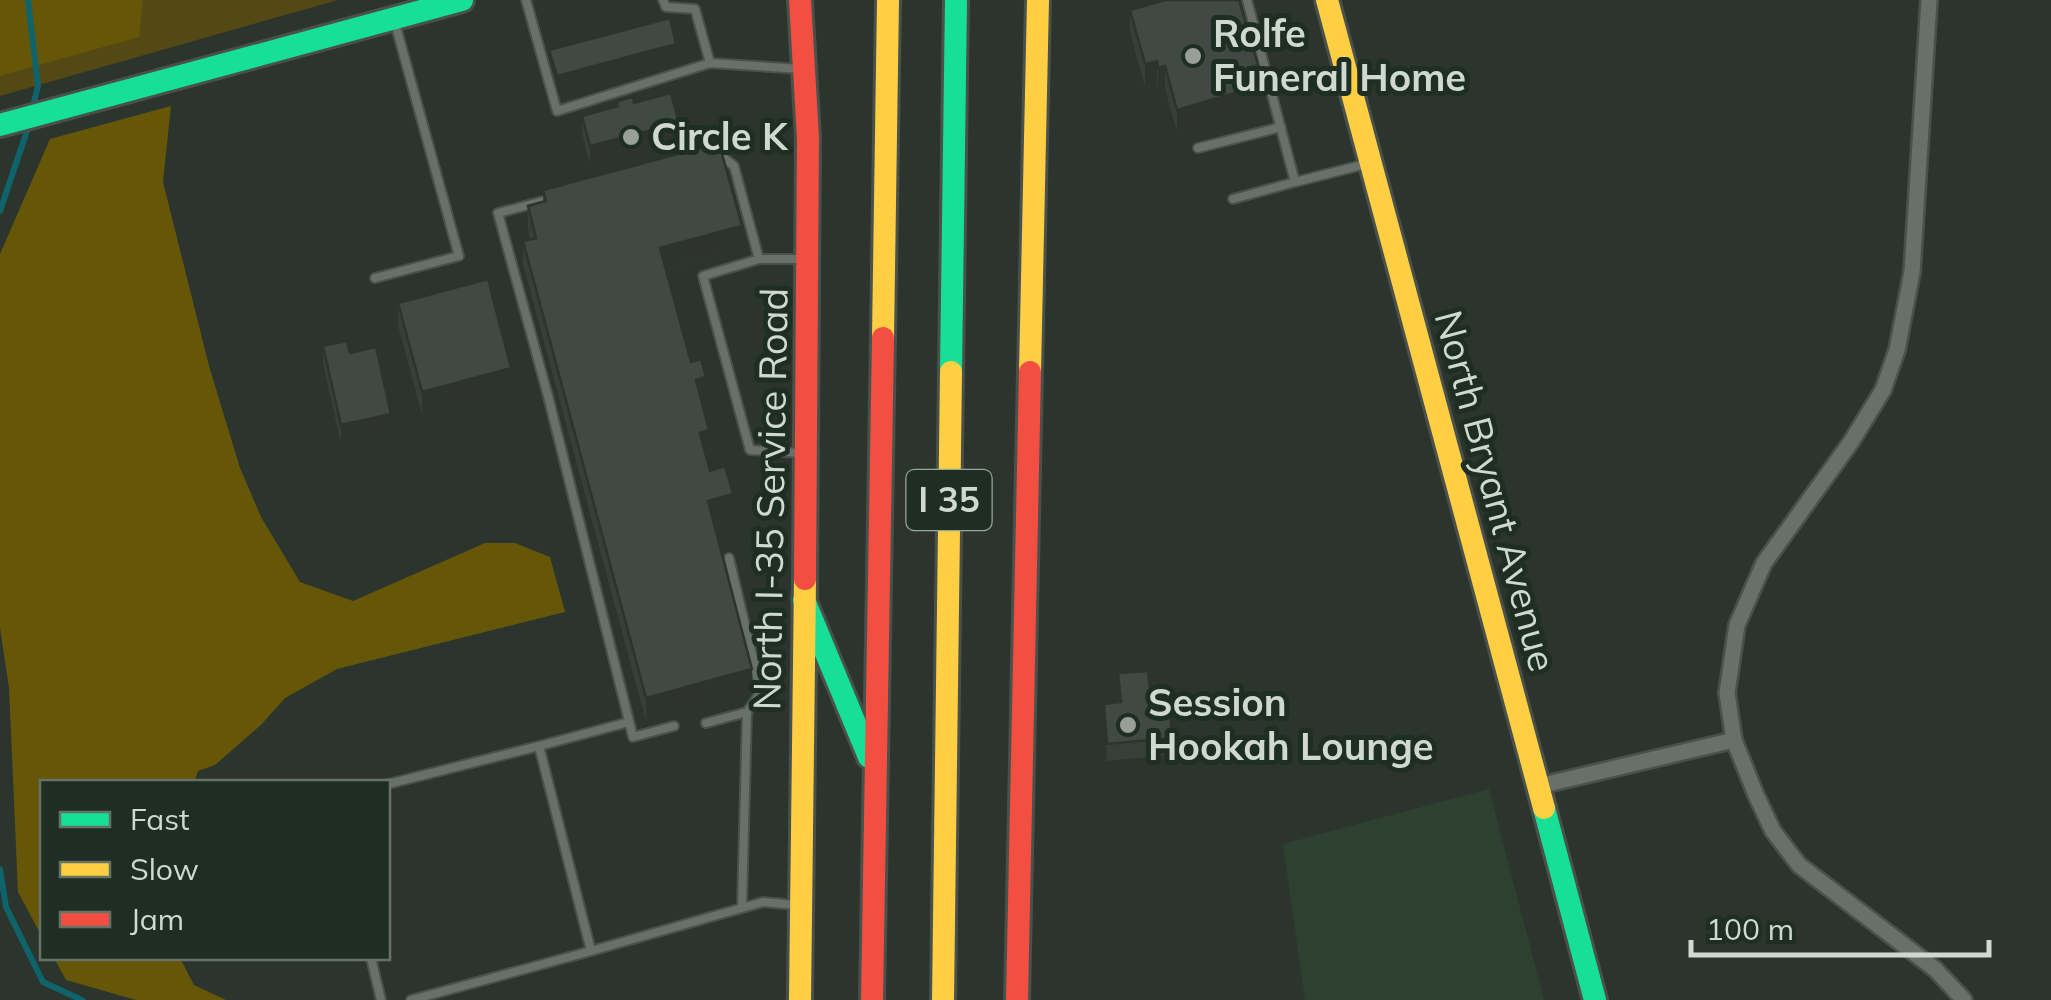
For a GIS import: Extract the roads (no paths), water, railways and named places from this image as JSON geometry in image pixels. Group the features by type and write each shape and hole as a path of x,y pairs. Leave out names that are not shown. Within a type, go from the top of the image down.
{"main road":[{"path":"0,124 462,0"},
{"name":"I 35","path":"872,1000 888,0"},
{"name":"I 35","path":"943,1000 956,0"},
{"path":"1016,1000 1038,0"},
{"name":"North Bryant Avenue","path":"1327,0 1595,1000"},
{"name":"North I-35 Service Road","path":"798,4 808,138 809,260 800,1000"},
{"path":"804,600 875,772"}],"street":[{"path":"1928,0 1912,272 1897,350 1883,390 1764,563 1738,625 1727,693 1734,740 1773,831 1799,865 1935,969 1964,1000"},
{"path":"1539,786 1734,740"}],"lane":[{"path":"526,0 558,110 710,63 804,69"},
{"path":"664,0 666,7 695,9 710,63"},
{"path":"1246,0 1296,182"},
{"path":"375,278 459,256 393,18"},
{"path":"1198,148 1280,127"},
{"path":"702,160 720,155 734,166 758,259"},
{"path":"1233,198 1370,163"},
{"path":"554,198 498,213 633,737 674,726"},
{"path":"806,453 750,450 703,276 758,259 809,260"},
{"path":"729,558 761,692 747,712 742,907"},
{"path":"706,723 747,712"},
{"path":"390,783 629,722"},
{"path":"538,746 591,950"},
{"path":"411,1000 742,907 764,902 800,905"},
{"path":"371,960 381,1000"}],"waterway":[{"path":"28,0 38,86 32,110"},
{"path":"0,211 30,122"},
{"path":"0,869 6,907 43,982 82,1000"}],"place":[{"name":"Rolfe Funeral Home","path":"1193,56"},
{"name":"Circle K","path":"631,137"},
{"name":"Session Hookah Lounge","path":"1128,725"}]}
